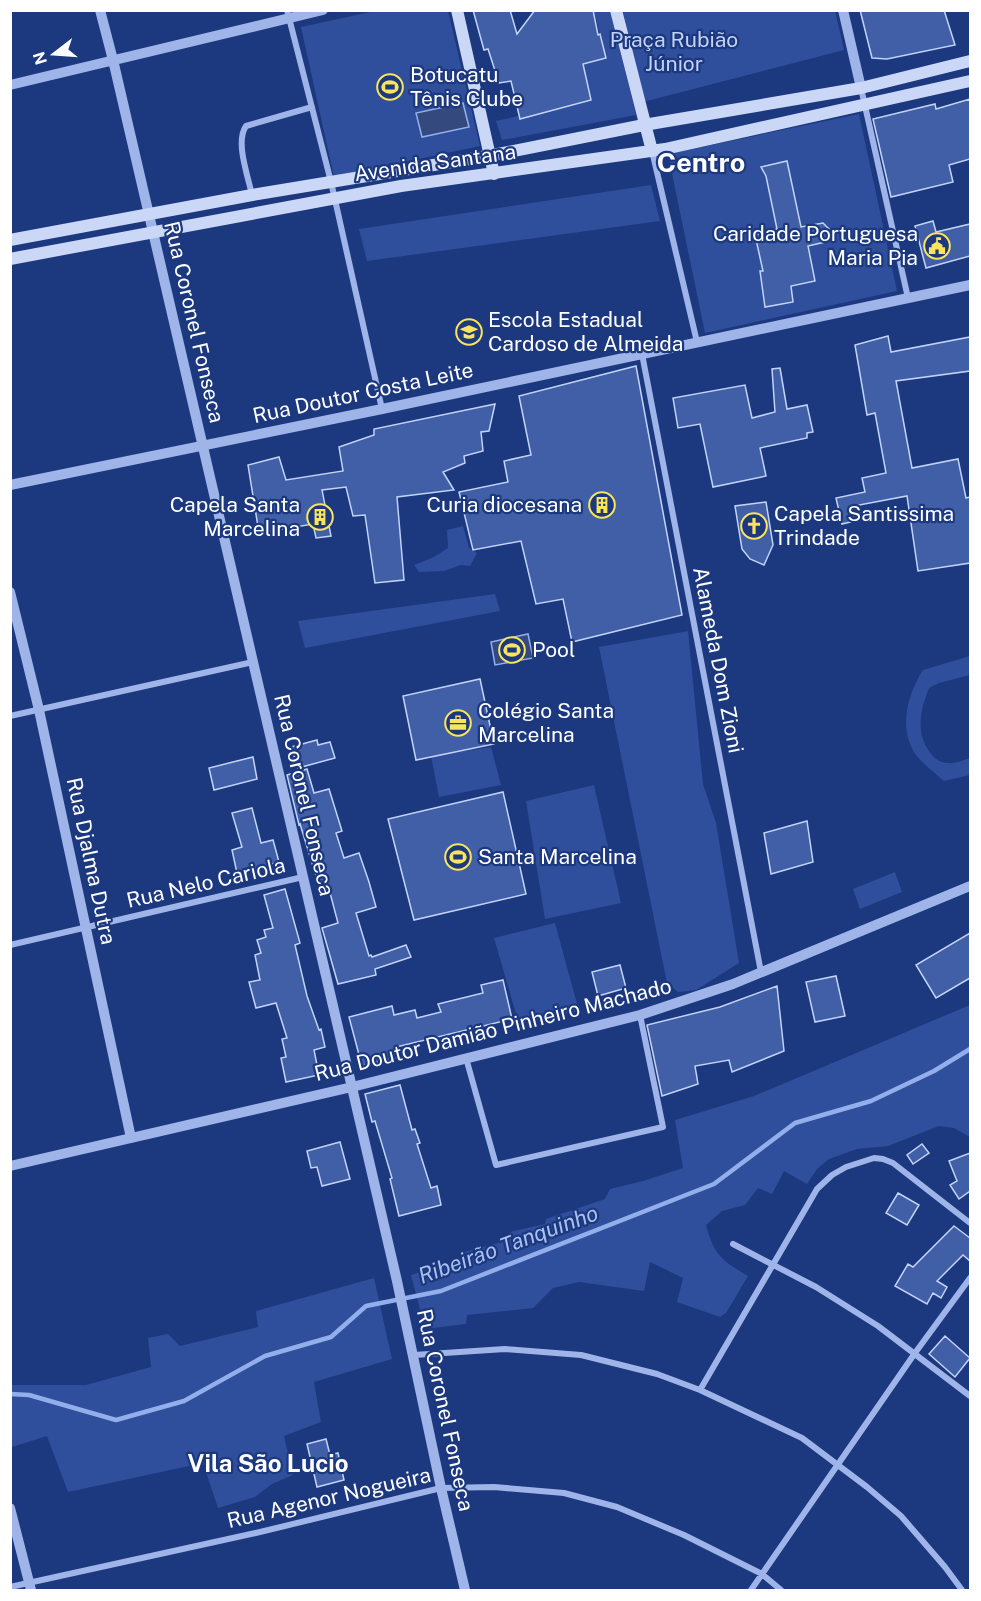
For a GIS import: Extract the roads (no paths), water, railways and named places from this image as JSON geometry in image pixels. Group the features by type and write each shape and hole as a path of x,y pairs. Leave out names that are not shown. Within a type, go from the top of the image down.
{"main road":[{"path":"457,10 488,156 494,174"},
{"path":"616,10 652,151"},
{"name":"Avenida Santana","path":"10,240 861,88 970,61"},
{"name":"Avenida Santana","path":"10,259 334,198 652,151 970,81"}],"street":[{"name":"Rua Coronel Fonseca","path":"100,10 414,1354 441,1488 465,1590"},
{"path":"10,85 288,15 323,10"},
{"path":"843,10 908,298"},
{"path":"288,15 331,182 382,410"},
{"path":"252,195 241,142 246,126 312,107"},
{"path":"652,151 697,342"},
{"name":"Rua Doutor Costa Leite","path":"10,485 382,410 970,285"},
{"name":"Alameda Dom Zioni","path":"642,354 761,972"},
{"name":"Rua Djalma Dutra","path":"10,592 39,710 84,928 131,1138"},
{"path":"10,716 253,662"},
{"name":"Rua Nelo Cariola","path":"10,945 303,877"},
{"name":"Rua Doutor Damião Pinheiro Machado","path":"10,1166 352,1087 679,1004 970,886"},
{"path":"466,1058 496,1166 663,1127 640,1015"},
{"path":"700,1390 817,1189 832,1175 846,1167 874,1158 893,1163 970,1223"},
{"path":"734,1244 773,1263 878,1326 970,1396"},
{"path":"751,1590 915,1353 970,1278"},
{"path":"414,1354 505,1349 580,1355 657,1374 700,1390 802,1438 838,1464 901,1516 962,1590"},
{"name":"Rua Agenor Nogueira","path":"10,1587 30,1586 441,1488 494,1487 564,1493 617,1508 684,1535 762,1574 781,1590"},
{"path":"10,1508 30,1586"}],"waterway":[{"name":"Ribeirão Tanquinho","path":"10,1394 29,1395 116,1420 184,1401 265,1356 331,1337 366,1306 441,1291 714,1184 795,1123 871,1101 934,1071 970,1049"}],"place":[{"name":"Botucatu Tênis Clube","path":"390,87"},
{"name":"Caridade Portuguesa Maria Pia","path":"937,246"},
{"name":"Escola Estadual Cardoso de Almeida","path":"469,332"},
{"name":"Curia diocesana","path":"602,505"},
{"name":"Capela Santa Marcelina","path":"320,517"},
{"name":"Capela Santissima Trindade","path":"754,526"},
{"name":"Pool","path":"512,650"},
{"name":"Colégio Santa Marcelina","path":"458,723"},
{"name":"Santa Marcelina","path":"458,857"}],"district":[{"name":"Centro","path":"701,163"},
{"name":"Vila São Lucio","path":"268,1464"}],"park label":[{"name":"Praça Rubião Júnior","path":"674,52"}]}
